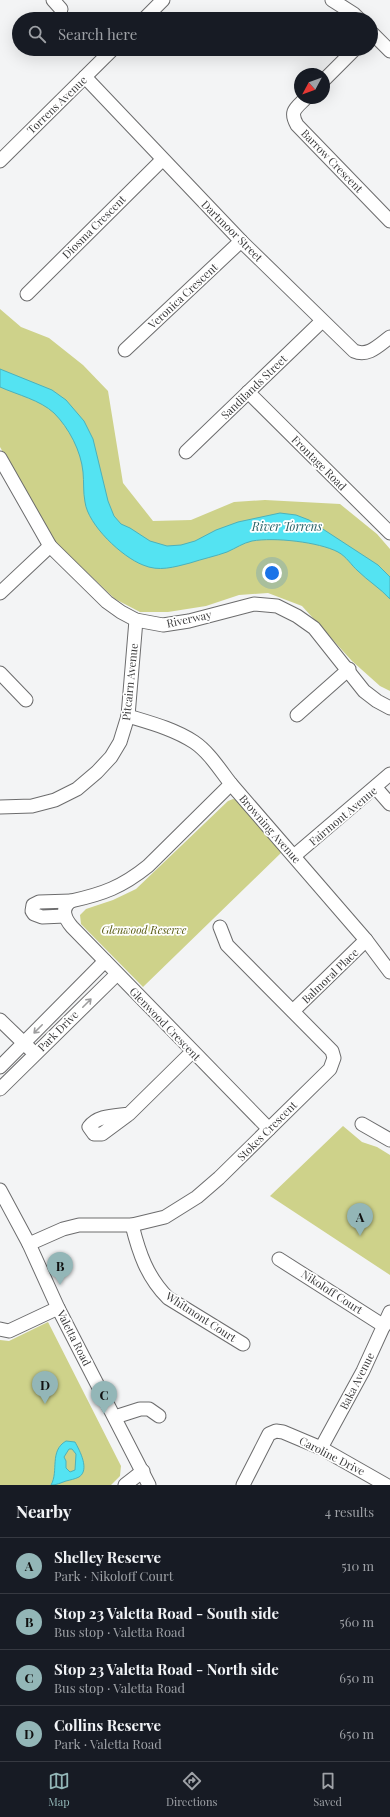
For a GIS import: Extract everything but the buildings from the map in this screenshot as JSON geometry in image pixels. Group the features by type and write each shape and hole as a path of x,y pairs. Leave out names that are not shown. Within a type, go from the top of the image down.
{"street":[{"path":"151,12 163,0"},
{"path":"332,0 351,12"},
{"path":"378,39 390,51"},
{"name":"Torrens Avenue","path":"0,161 106,56"},
{"path":"330,74 348,56"},
{"name":"Dartmoor Street","path":"85,77 162,160 241,241 322,321 354,350 362,354 370,351 390,337"},
{"name":"Barrow Crescent","path":"300,104 293,110 292,118 297,125 390,221"},
{"name":"Diosma Crescent","path":"27,294 162,160"},
{"name":"Veronica Crescent","path":"125,350 241,241"},
{"name":"Sandilands Street","path":"186,452 322,321"},
{"name":"Frontage Road","path":"248,392 390,533"},
{"name":"Riverway","path":"0,458 50,546 107,602 136,620 163,625 189,621 254,604 277,606 297,616 314,628 349,670 364,691 377,702 390,708"},
{"path":"0,593 50,546"},
{"name":"Pitcairn Avenue","path":"0,807 32,806 56,800 77,789 97,772 111,757 120,742 128,716 136,620"},
{"path":"297,715 349,670"},
{"path":"0,673 26,700"},
{"name":"Browning Avenue","path":"128,716 172,730 195,743 214,762 231,784 366,940 390,972"},
{"name":"Fairmont Avenue","path":"294,856 376,788 390,774"},
{"path":"71,901 64,909 65,916 38,916 32,911 33,905 39,902 71,901 113,890 134,877 148,866 231,784"},
{"path":"376,788 390,804"},
{"name":"Glenwood Crescent","path":"65,916 72,928 269,1130"},
{"name":"Stokes Crescent","path":"29,1244 63,1228 74,1226 132,1225 166,1217 197,1197 220,1178 330,1069 334,1058 332,1051 228,945 220,927"},
{"name":"Balmoral Place","path":"293,1011 366,940"},
{"name":"Park Drive","path":"0,1067 105,961"},
{"name":"Park Drive","path":"0,1089 117,974"},
{"path":"0,1020 36,1054"},
{"path":"129,1114 192,1052"},
{"path":"362,1124 390,1140"},
{"name":"Valetta Road","path":"0,1190 29,1244 58,1308 149,1485"},
{"name":"Whitmont Court","path":"132,1225 140,1257 158,1288 168,1298 243,1344"},
{"name":"Nikoloff Court","path":"279,1259 384,1326"},
{"path":"0,1329 9,1331 58,1308"},
{"name":"Baka Avenue","path":"321,1448 363,1371 390,1312"},
{"path":"115,1417 140,1409 149,1408 159,1416"},
{"name":"Caroline Drive","path":"243,1485 269,1434 276,1431 283,1432 321,1448 386,1485"},
{"path":"125,1485 143,1471"}],"green space":[{"path":"0,309 21,327 49,338 83,365 108,391 123,483 153,521 191,520 234,502 265,500 340,504 377,534 390,549 390,691 380,686 352,661 302,606 268,593 239,595 206,606 168,612 140,612 115,599 53,540 0,447"},
{"name":"Glenwood Reserve","path":"233,799 238,800 283,851 143,987 81,924 80,915 86,909 113,900 136,889 228,801"},
{"path":"343,1126 362,1142 377,1147 390,1155 390,1275 270,1196"},
{"path":"48,1322 121,1466 120,1476 111,1485 0,1485 0,1340 9,1341"}],"water":[{"name":"River Torrens","path":"0,369 52,390 66,400 84,421 93,439 108,501 114,516 121,524 150,541 167,546 181,545 195,541 216,530 238,522 280,513 296,515 309,520 378,565 390,577 390,599 338,552 330,548 296,541 252,541 227,552 190,563 166,568 149,567 135,561 116,548 107,539 99,530 87,511 80,456 65,426 48,408 0,387"},
{"path":"66,1441 75,1442 83,1460 84,1470 79,1477 51,1485 56,1456 61,1445","holes":["69,1449 72,1449 76,1454 75,1470 70,1472 66,1468 66,1461 64,1457"]}],"place":[{"name":"Shelley Reserve","path":"360,1236"},
{"name":"Stop 23 Valetta Road - South side","path":"60,1285"},
{"name":"Collins Reserve","path":"45,1404"},
{"name":"Stop 23 Valetta Road - North side","path":"104,1414"}]}
